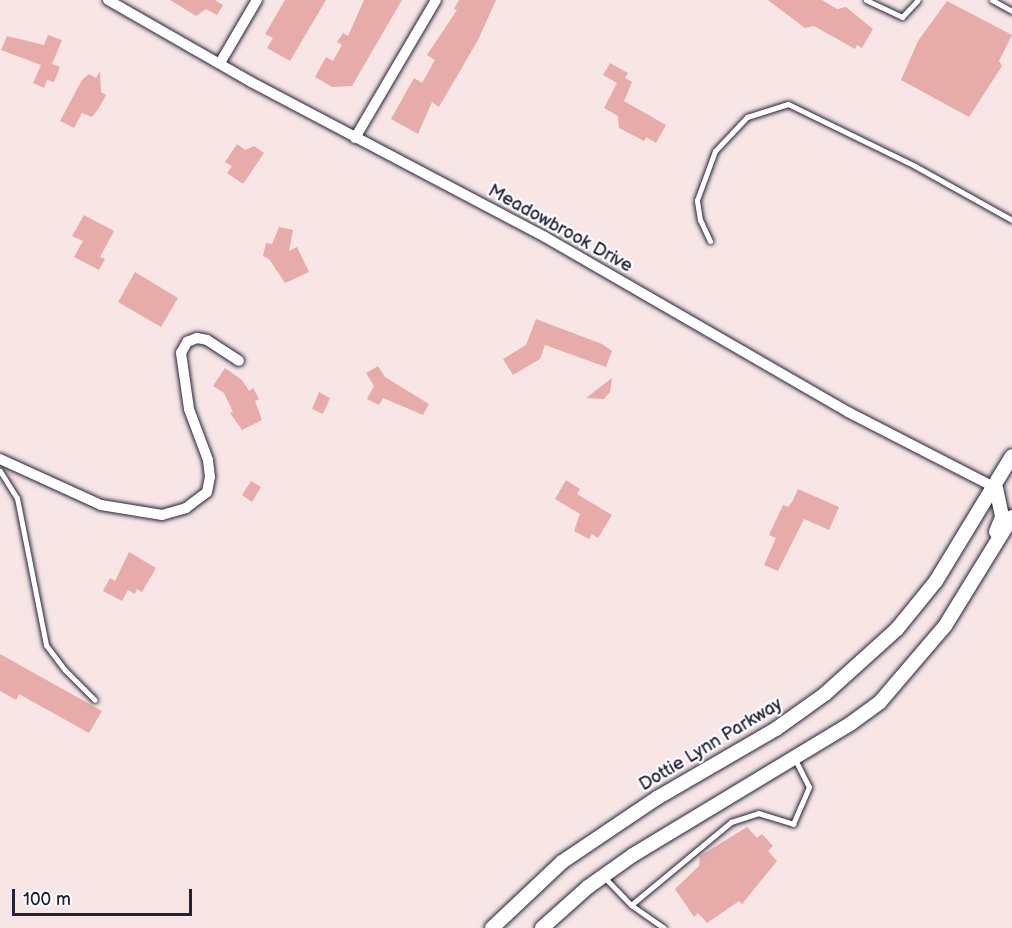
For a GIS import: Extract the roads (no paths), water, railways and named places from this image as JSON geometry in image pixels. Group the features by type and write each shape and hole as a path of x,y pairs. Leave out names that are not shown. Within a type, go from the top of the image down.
{"main road":[{"name":"Dottie Lynn Parkway","path":"492,928 562,862 611,826 726,760 825,694 897,629 936,581 996,488 1012,456"},
{"path":"965,598 969,576 1002,518 996,488"},
{"path":"542,928 603,876 795,758 880,702 965,598 1012,517"}],"street":[{"name":"Meadowbrook Drive","path":"108,0 355,138 545,237 848,412 996,488"},
{"path":"220,63 257,0"},
{"path":"355,138 436,0"},
{"path":"0,459 101,505 162,515 186,508 207,492 210,477 208,460 189,409 181,353 187,342 197,338 207,340 239,361"}],"lane":[{"path":"866,0 897,16 907,13 918,0"},
{"path":"992,0 1012,11"},
{"path":"710,241 700,220 697,200 715,151 747,117 788,104 915,166 1012,220"},
{"path":"0,471 17,498 46,645 64,670 95,700"},
{"path":"631,904 731,822 758,813 793,824 809,787 795,758"},
{"path":"603,876 631,904 664,928"}]}
